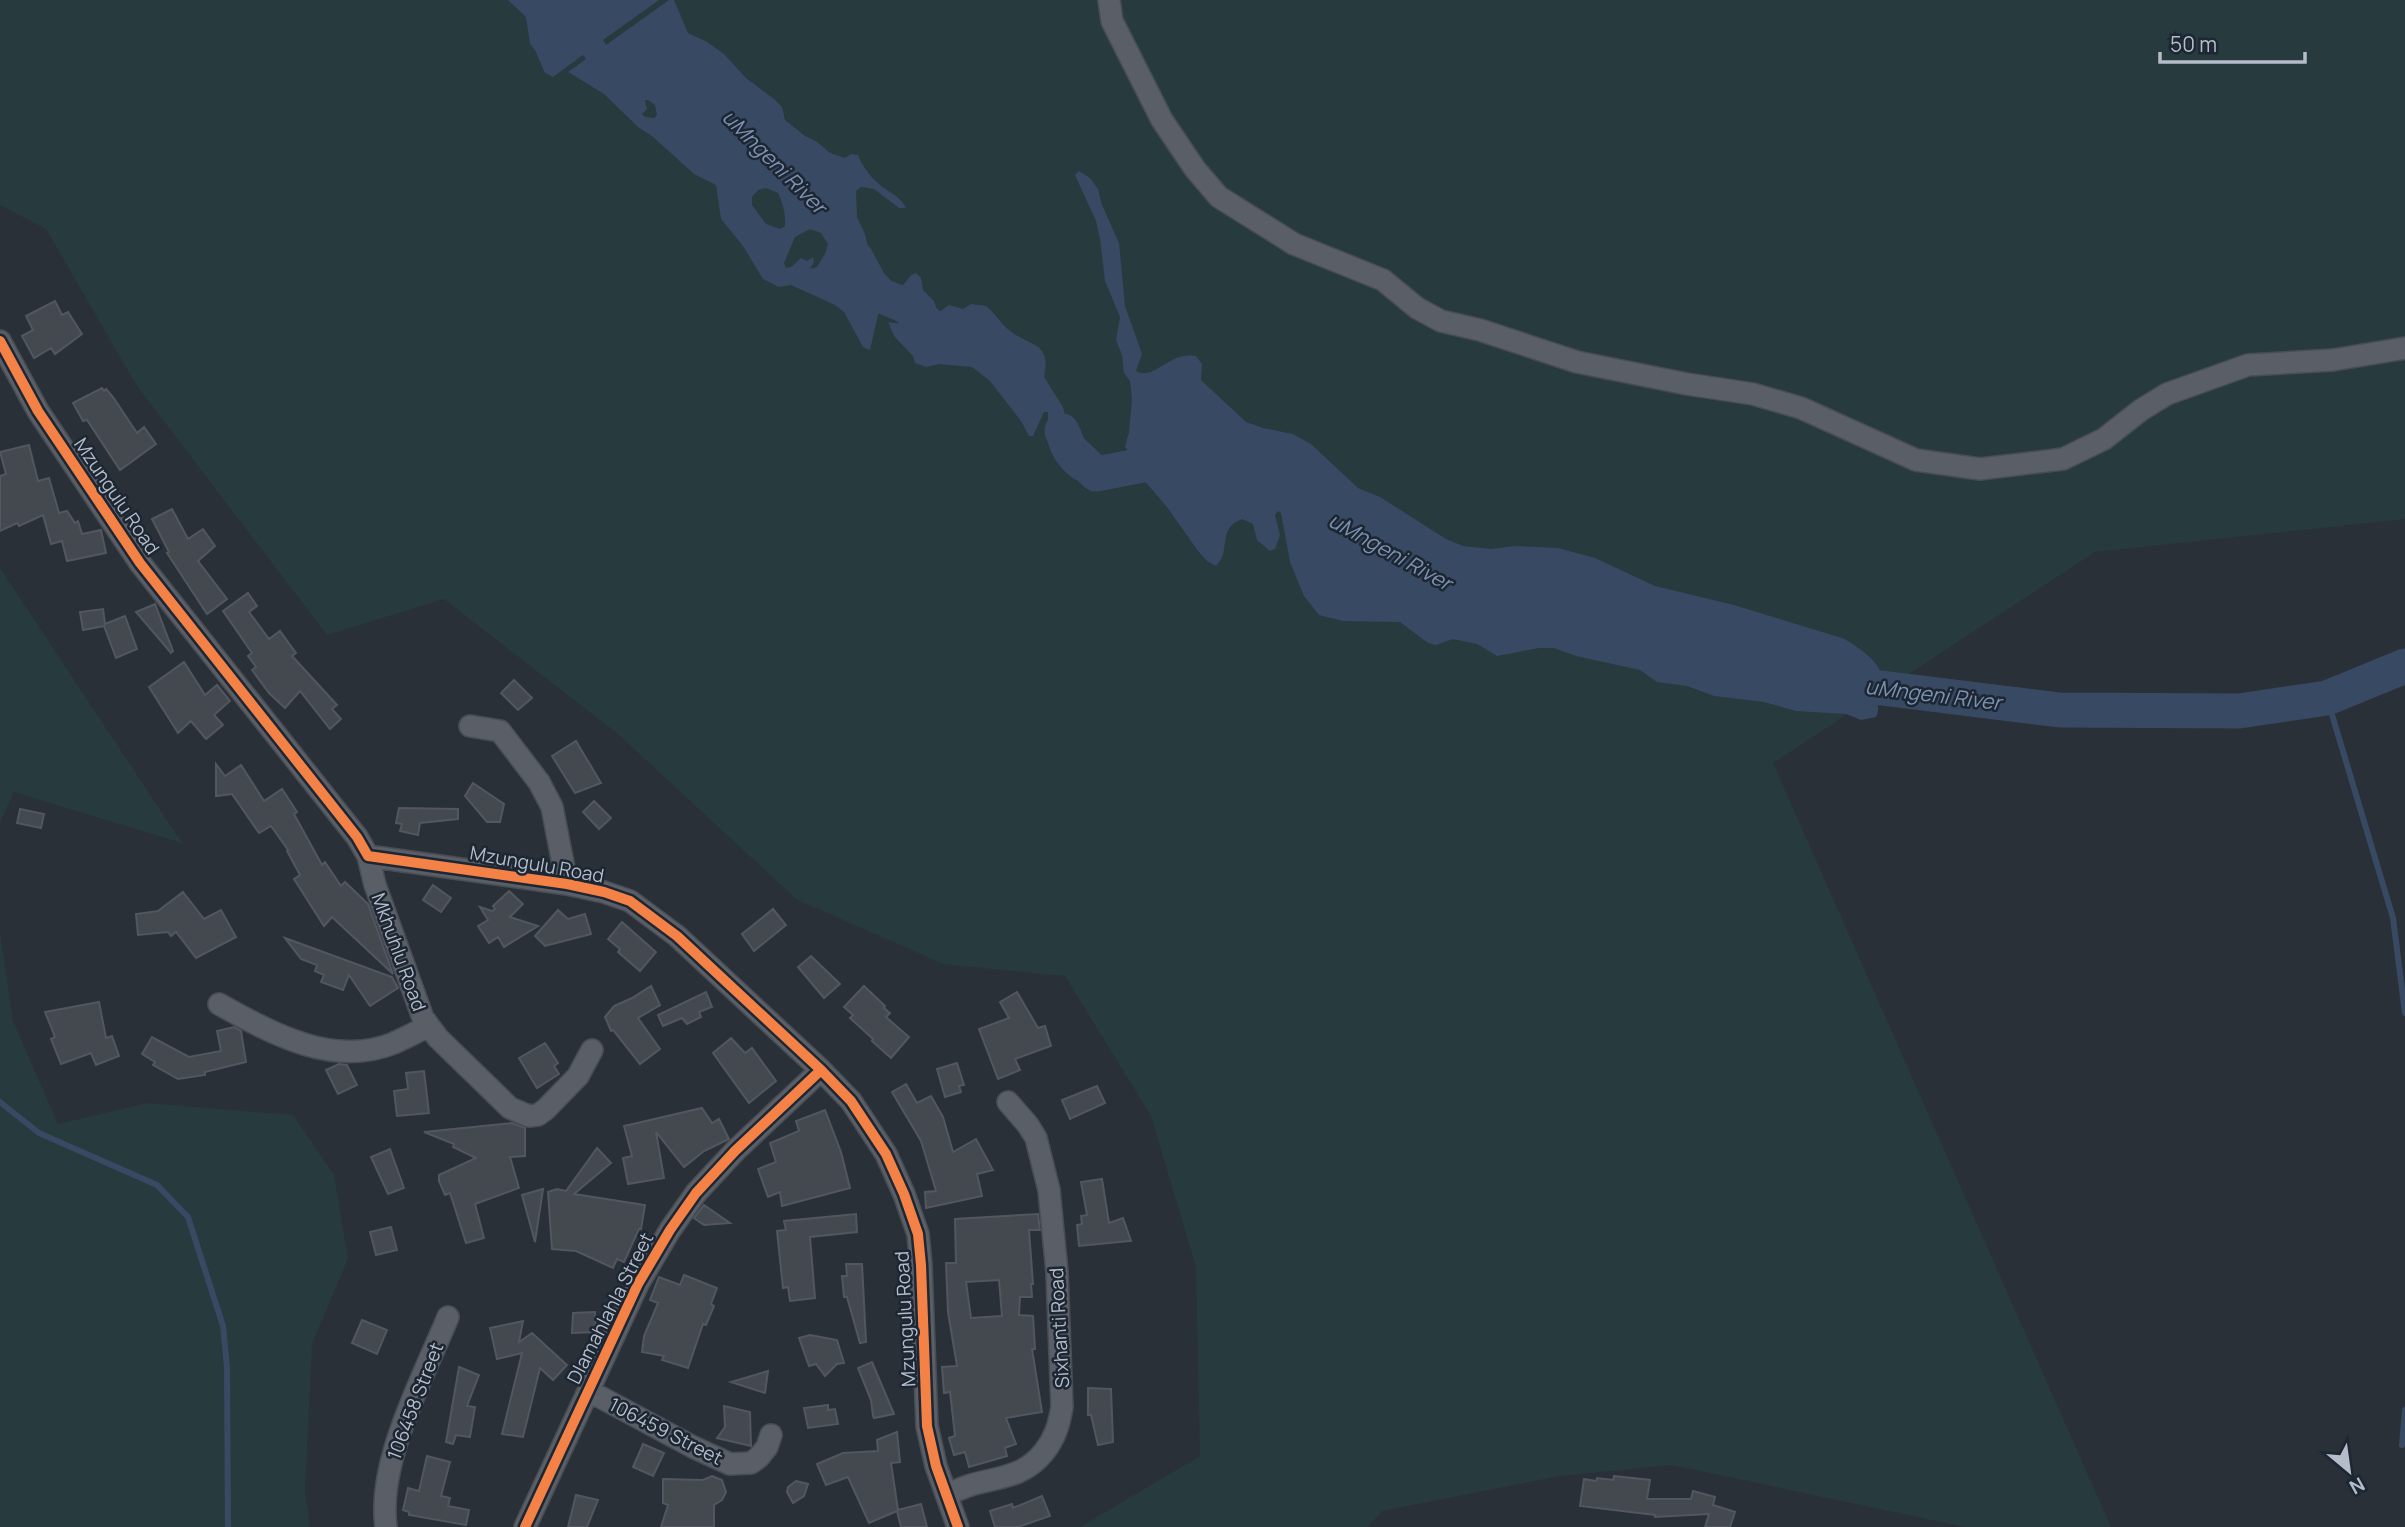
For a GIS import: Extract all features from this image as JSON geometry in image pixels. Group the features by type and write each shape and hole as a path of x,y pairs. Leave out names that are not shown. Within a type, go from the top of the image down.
{"street":[{"path":"1109,0 1112,21 1156,107 1195,169 1219,197 1294,244 1383,280 1417,308 1441,321 1480,330 1577,362 1753,394 1801,408 1916,460 1980,469 2063,458 2104,439 2167,394 2248,365 2333,359 2405,348"},
{"name":"Mzungulu Road","path":"0,341 38,411 140,563 357,837 368,856 567,884 630,901 654,918 821,1070 851,1101 874,1133 900,1185 918,1234 922,1265 927,1426 931,1450 958,1527"},
{"path":"470,726 500,731 539,782 552,807 567,884"},
{"name":"Mkhuhlu Road","path":"368,856 375,885 409,982 428,1026 444,1045 510,1108 529,1115 537,1115 546,1110 578,1076 592,1050"},
{"path":"219,1004 263,1029 297,1043 325,1049 355,1051 377,1048 393,1044 428,1026"},
{"name":"Dlamahlahla Street","path":"525,1527 638,1284 683,1211 735,1151 821,1070"},
{"name":"Sixhanti Road","path":"947,1496 968,1485 1026,1470 1051,1443 1059,1427 1062,1408 1057,1272 1049,1190 1036,1138 1008,1102"},
{"name":"106458 Street","path":"386,1527 384,1493 397,1441 448,1317"},
{"name":"106459 Street","path":"589,1391 730,1464 751,1463 767,1447 771,1435"}],"green space":[{"path":"0,0 2405,0 2405,519 2095,552 1773,763 2111,1527 1965,1527 1672,1465 1560,1476 1382,1511 1368,1527 1080,1527 1200,1456 1196,1267 1151,1116 1065,976 943,964 796,899 618,734 444,599 327,635 137,386 46,229 0,205"},
{"path":"0,568 182,843 14,792 0,823"},
{"path":"0,933 13,1021 58,1124 148,1103 293,1115 334,1175 348,1259 312,1344 305,1491 310,1527 0,1527"}],"water":[{"path":"508,0 659,0 603,40 606,45 669,0 674,0 688,33 724,54 746,78 782,107 785,120 830,153 845,158 851,154 858,155 872,178 899,199 906,208 899,208 874,189 861,187 856,191 857,217 865,234 872,267 884,289 870,350 863,347 844,312 835,305 791,285 779,287 763,279 743,246 721,219 716,185 694,174 604,94 568,72 586,59 583,55 553,77 545,73 530,44 526,17","holes":["645,100 655,105 657,115 654,118 642,114 647,109","766,188 778,193 784,210 785,226 780,229 766,224 752,205 752,197 758,190","810,229 821,233 828,244 817,267 810,269 814,262 813,257 807,261 801,258 786,268 784,263 795,237"]},
{"path":"1079,171 1090,178 1098,189 1119,243 1125,306 1142,354 1136,371 1149,372 1178,357 1196,356 1202,364 1201,380 1246,422 1293,434 1311,444 1358,488 1380,497 1446,539 1463,546 1491,549 1515,546 1558,548 1595,558 1655,586 1734,605 1845,639 1866,654 1881,674 1876,717 1861,720 1846,714 1796,711 1764,702 1714,696 1687,686 1657,682 1640,670 1576,656 1554,648 1497,656 1477,644 1453,639 1436,645 1428,643 1400,622 1343,621 1319,615 1304,596 1290,562 1281,513 1278,511 1275,515 1280,535 1275,549 1270,551 1257,540 1253,524 1242,519 1229,528 1221,560 1216,566 1207,561 1143,479 1134,458 1125,447 1132,399 1130,381 1124,373 1122,355 1116,340 1120,317 1105,281 1096,221 1075,175"},
{"path":"916,273 921,278 923,290 934,301 938,313 949,305 963,309 971,304 986,306 1009,330 1042,351 1045,357 1044,377 1063,407 1071,444 1085,456 1090,469 1087,477 1079,481 1055,459 1048,441 1048,412 1044,412 1033,436 1029,436 1021,421 990,381 972,367 939,364 926,367 915,363 913,356 894,336 888,322 902,324 893,292"}],"building":[{"path":"55,301 62,315 68,312 82,334 55,354 51,348 34,358 22,336 33,330 26,316"},
{"path":"102,388 113,397 137,433 144,427 156,444 120,470 87,420 83,421 73,403"},
{"path":"29,445 38,481 49,478 59,513 67,511 75,523 78,521 82,534 101,530 106,553 67,561 62,541 51,544 43,515 0,531 0,476 6,474 0,452"},
{"path":"172,509 188,539 203,529 215,546 198,561 227,599 207,614 167,553 169,552 152,519"},
{"path":"248,593 257,606 249,612 269,639 280,631 296,653 292,656 337,705 332,709 341,719 330,729 300,691 285,708 269,693 252,670 256,667 248,656 252,653 223,611"},
{"path":"155,604 173,651 171,653 136,612"},
{"path":"103,609 105,624 125,616 137,649 116,658 104,626 83,630 80,612"},
{"path":"184,662 205,695 217,685 230,701 214,715 223,725 206,739 191,721 178,733 149,687"},
{"path":"514,680 532,698 518,710 501,693"},
{"path":"576,741 601,783 575,793 552,756"},
{"path":"216,764 225,776 241,765 264,801 282,789 297,812 294,814 322,865 325,862 341,886 345,882 368,904 393,974 332,917 324,926 294,879 300,875 288,850 271,826 259,833 232,794 216,796"},
{"path":"473,783 504,804 500,822 487,822 465,796"},
{"path":"594,801 611,818 599,829 583,812"},
{"path":"399,808 458,809 458,819 420,823 418,835 400,831 402,824 396,823"},
{"path":"20,809 44,814 41,828 17,823"},
{"path":"433,885 451,898 441,912 423,900"},
{"path":"509,891 523,904 510,917 538,926 504,947 498,937 489,943 478,926 488,920 480,907 492,911 495,909 493,906"},
{"path":"183,892 204,919 221,910 236,937 196,958 176,932 171,936 168,932 138,935 136,914 158,911"},
{"path":"773,909 786,925 754,951 742,934"},
{"path":"558,910 568,919 585,914 591,934 545,946 535,936"},
{"path":"622,922 656,952 640,971 618,952 620,949 608,939"},
{"path":"285,938 392,977 398,988 370,1006 349,975 343,990 321,982 324,975 315,971 317,965 301,959"},
{"path":"811,956 840,984 824,998 798,967"},
{"path":"651,986 660,1005 638,1018 660,1049 640,1064 613,1030 611,1031 605,1017 614,1006"},
{"path":"864,986 890,1013 886,1017 909,1037 891,1058 850,1018 853,1015 844,1007"},
{"path":"706,992 712,1007 699,1012 701,1017 687,1024 682,1018 663,1026 658,1015"},
{"path":"1017,992 1038,1028 1045,1026 1051,1046 1015,1059 1020,1070 998,1079 979,1029 1009,1018 1000,1002"},
{"path":"99,1002 106,1038 112,1036 119,1056 96,1065 91,1053 61,1064 51,1039 55,1037 45,1012"},
{"path":"234,1027 241,1031 246,1062 205,1072 205,1075 178,1079 153,1065 155,1062 142,1054 152,1037 189,1057 221,1051 217,1031"},
{"path":"731,1038 745,1053 752,1048 776,1081 749,1103 713,1053"},
{"path":"545,1043 558,1063 554,1066 559,1074 537,1088 519,1058"},
{"path":"957,1063 964,1085 959,1086 961,1092 945,1097 937,1069"},
{"path":"339,1064 347,1065 357,1085 338,1094 326,1070"},
{"path":"424,1071 429,1113 397,1116 394,1091 408,1089 406,1073"},
{"path":"906,1084 917,1103 931,1096 943,1117 953,1152 976,1139 993,1170 977,1174 982,1196 926,1208 925,1192 936,1191 921,1141 892,1092"},
{"path":"1097,1086 1105,1103 1070,1119 1062,1100"},
{"path":"702,1108 712,1123 719,1119 729,1139 704,1151 684,1167 656,1132 664,1178 628,1184 623,1158 632,1156 624,1126"},
{"path":"825,1110 841,1152 850,1188 782,1206 780,1192 768,1197 758,1169 776,1162 770,1143 799,1131 796,1121"},
{"path":"512,1123 525,1128 525,1156 510,1157 519,1188 475,1204 484,1238 466,1243 450,1193 445,1195 439,1175 476,1158 453,1147 454,1144 424,1132"},
{"path":"597,1148 611,1163 574,1194 645,1205 641,1229 624,1262 617,1259 613,1268 576,1251 552,1249 548,1192 557,1189 566,1191"},
{"path":"390,1149 404,1188 388,1194 371,1157"},
{"path":"1102,1179 1109,1223 1123,1218 1131,1241 1079,1246 1077,1225 1082,1224 1081,1216 1087,1215 1081,1182"},
{"path":"543,1189 535,1242 522,1195"},
{"path":"704,1205 730,1223 704,1225 694,1218"},
{"path":"856,1214 857,1232 810,1237 815,1298 790,1301 788,1287 783,1288 777,1231 786,1230 784,1221"},
{"path":"1038,1214 1040,1230 1029,1230 1032,1297 1020,1297 1019,1315 1033,1316 1035,1349 1032,1349 1042,1412 1006,1418 1016,1444 1005,1448 1007,1456 969,1467 965,1452 954,1455 949,1438 955,1436 950,1392 944,1393 942,1367 957,1366 948,1312 946,1263 956,1263 955,1219","holes":["999,1280 1002,1316 971,1318 966,1282"]},
{"path":"391,1227 397,1250 376,1255 370,1232"},
{"path":"846,1264 862,1264 866,1342 860,1343 847,1297 844,1297 842,1276 847,1276"},
{"path":"684,1275 717,1288 711,1304 714,1306 706,1325 703,1324 688,1368 662,1360 664,1356 642,1352 644,1336 658,1303 650,1300 659,1277 680,1285"},
{"path":"595,1312 596,1332 572,1333 573,1313"},
{"path":"362,1320 387,1330 377,1354 352,1343"},
{"path":"523,1321 519,1342 532,1333 567,1365 553,1380 540,1368 523,1437 502,1434 522,1353 497,1359 490,1328"},
{"path":"810,1335 837,1340 844,1363 837,1364 825,1376 816,1364 809,1366 799,1338"},
{"path":"872,1362 894,1414 873,1416 871,1400 858,1368"},
{"path":"459,1367 479,1375 467,1406 475,1407 470,1437 456,1435 453,1444 446,1442"},
{"path":"768,1371 765,1393 731,1382"},
{"path":"1088,1388 1111,1389 1113,1442 1098,1445 1091,1415 1088,1415"},
{"path":"828,1405 828,1410 835,1409 838,1424 808,1428 804,1408"},
{"path":"724,1406 750,1412 751,1446 717,1438 725,1427"},
{"path":"897,1432 900,1462 891,1463 898,1510 921,1504 927,1527 901,1527 897,1511 869,1523 848,1477 826,1485 817,1464 843,1453 878,1451 877,1440"},
{"path":"643,1444 664,1453 653,1476 633,1467"},
{"path":"427,1456 450,1462 441,1496 450,1498 448,1506 469,1510 466,1525 409,1515 409,1512 403,1510 408,1488 419,1491"},
{"path":"712,1476 722,1480 726,1492 722,1500 714,1505 714,1527 661,1527 668,1505 663,1503 663,1479 703,1480"},
{"path":"1614,1476 1650,1480 1647,1499 1691,1499 1693,1491 1715,1497 1713,1505 1735,1512 1730,1527 1705,1527 1709,1514 1655,1517 1580,1506 1584,1479 1613,1480"},
{"path":"796,1481 808,1484 804,1496 793,1503 787,1492 788,1487"},
{"path":"576,1495 598,1500 587,1527 568,1527"},
{"path":"1042,1496 1050,1516 1018,1527 995,1527 990,1511 1012,1504 1013,1508"}],"waterway":[{"name":"uMngeni River","path":"856,258 870,284 882,296 904,305 931,326"},
{"name":"uMngeni River","path":"1062,431 1069,448 1096,474 1185,457"},
{"name":"uMngeni River","path":"1833,682 2060,710 2239,711 2327,698 2405,666"},
{"path":"2327,698 2393,918 2405,1013"},
{"path":"0,1102 39,1133 157,1185 188,1217 223,1326 227,1367 228,1527"},
{"path":"2402,1445 2405,1410"}],"cycle path":[{"path":"0,341 38,411 140,563 357,837 368,856 567,884 630,901 677,936 851,1101 886,1154 918,1234 927,1426 936,1466 958,1527"},
{"path":"525,1527 638,1284 670,1230 696,1193 735,1151 821,1070"}]}
